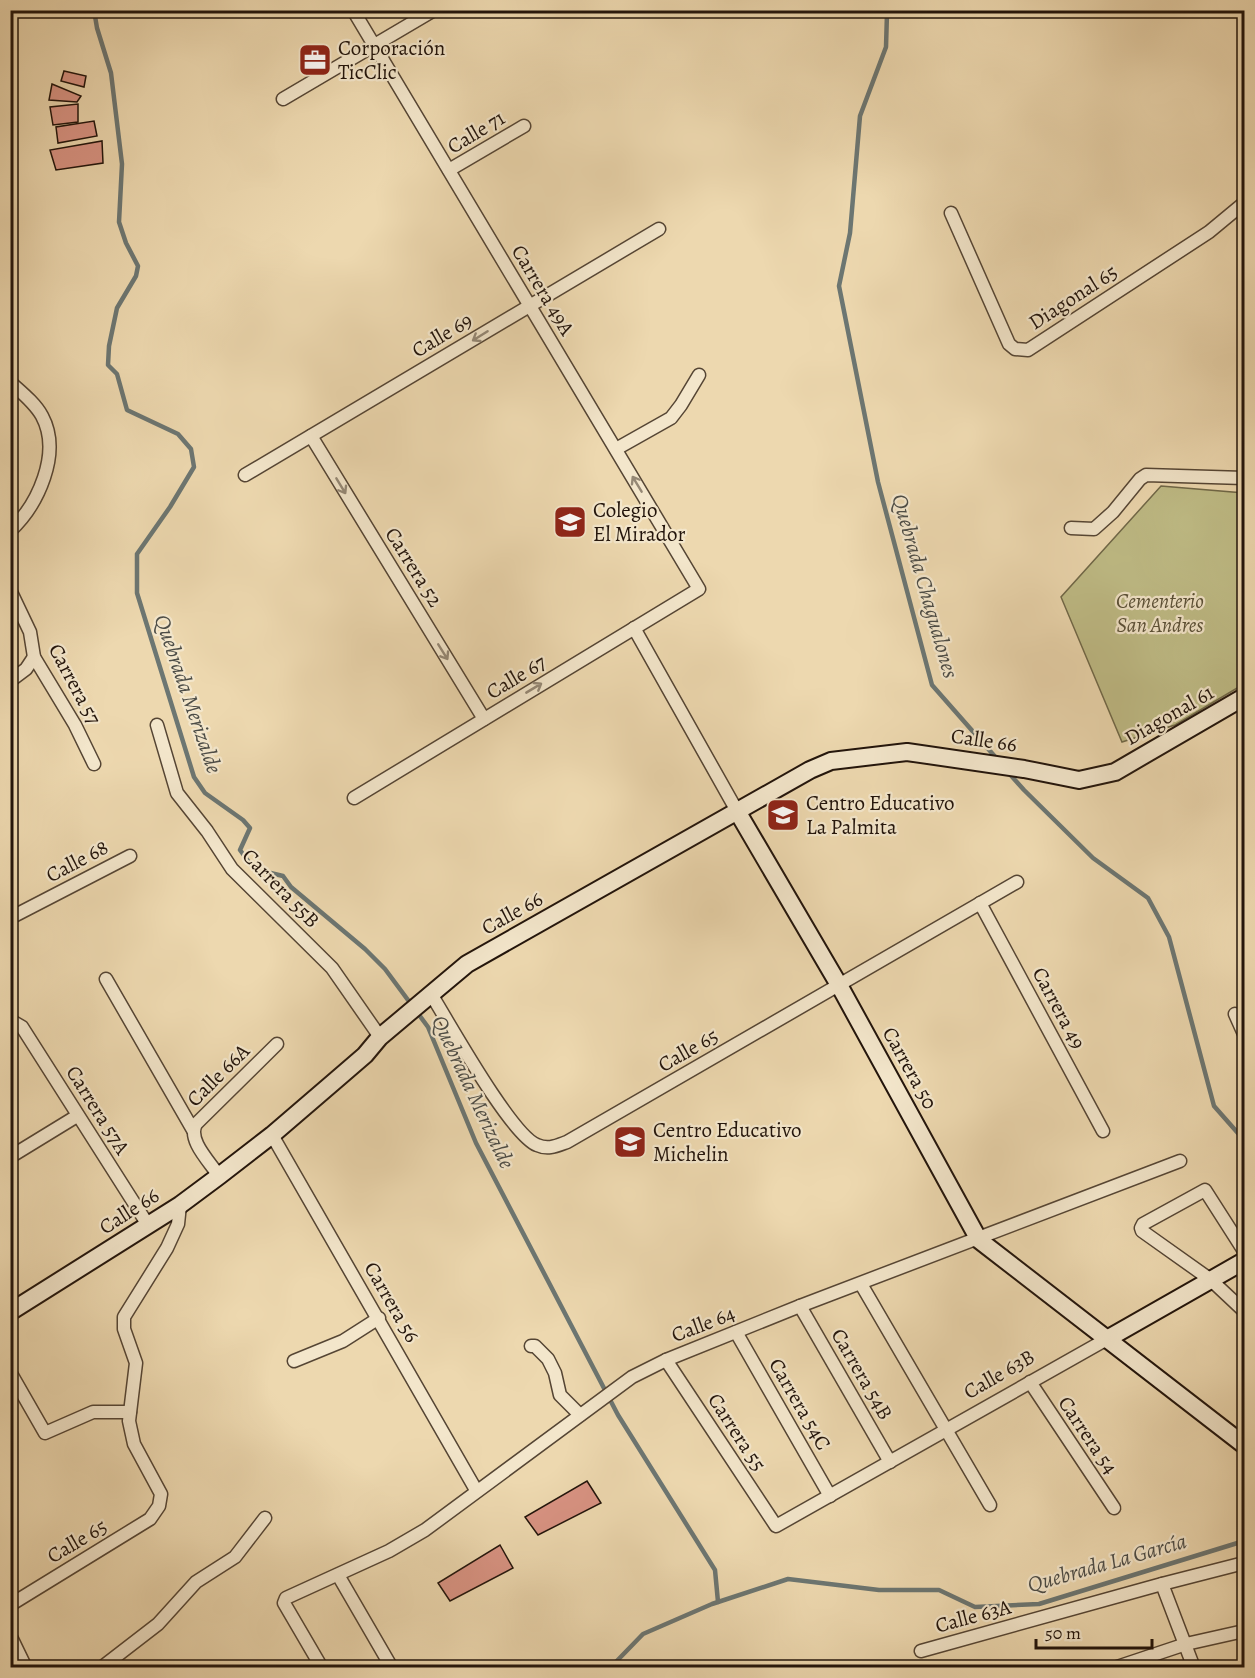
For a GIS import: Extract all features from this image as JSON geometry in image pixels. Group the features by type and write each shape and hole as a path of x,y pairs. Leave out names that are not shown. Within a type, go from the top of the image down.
{"street":[{"name":"Carrera 49A","path":"354,10 699,589"},
{"path":"283,99 434,10"},
{"name":"Calle 71","path":"449,170 524,126"},
{"name":"Diagonal 65","path":"951,213 1009,344 1015,349 1028,350 1209,232 1245,203"},
{"name":"Calle 69","path":"245,475 659,229"},
{"path":"615,449 671,418 699,375"},
{"path":"10,382 41,414 49,445 47,466 37,494 20,522 10,531"},
{"name":"Carrera 52","path":"311,436 484,719"},
{"path":"1071,528 1094,529 1113,512 1140,479 1146,475 1245,478"},
{"name":"Calle 67","path":"354,798 699,589"},
{"name":"Carrera 57","path":"10,590 30,632 34,657 75,724 94,764"},
{"name":"Carrera 50","path":"634,628 737,811 839,985 979,1240 1245,1445"},
{"path":"10,681 26,669 34,657"},
{"name":"Diagonal 61","path":"1115,772 1245,697"},
{"name":"Carrera 55B","path":"157,724 177,793 207,831 232,870 332,968 380,1037"},
{"name":"Calle 66","path":"10,1312 148,1226 219,1176 272,1135 357,1061 380,1037 467,964 810,770 831,761 907,752 1024,769 1079,780 1115,772"},
{"name":"Calle 68","path":"10,918 130,856"},
{"name":"Calle 65","path":"430,995 512,1122 534,1145 549,1149 567,1142 1017,882"},
{"name":"Carrera 49","path":"980,903 1103,1131"},
{"path":"106,979 219,1176"},
{"path":"1235,1014 1245,1034"},
{"name":"Carrera 57A","path":"10,1020 22,1027 148,1226"},
{"name":"Calle 66A","path":"193,1134 196,1124 277,1044"},
{"path":"10,1156 78,1116"},
{"name":"Carrera 56","path":"272,1135 476,1490"},
{"name":"Calle 64","path":"322,1668 284,1603 286,1598 389,1551 424,1530 632,1377 666,1359 800,1306 979,1240 1180,1161"},
{"path":"1245,1251 1205,1190 1141,1227 1142,1231 1211,1280 1245,1311"},
{"path":"10,1372 45,1433 93,1412 130,1412 136,1363 123,1329 124,1317 167,1248 178,1224 180,1204"},
{"name":"Calle 63B","path":"776,1526 1245,1261"},
{"path":"861,1284 990,1505"},
{"name":"Carrera 54B","path":"800,1306 890,1462"},
{"path":"294,1361 343,1341 379,1318"},
{"name":"Carrera 54C","path":"736,1332 830,1496"},
{"path":"531,1346 535,1346 548,1359 555,1373 560,1395 580,1415"},
{"name":"Carrera 55","path":"666,1359 776,1526"},
{"name":"Carrera 54","path":"1030,1382 1114,1508"},
{"name":"Calle 65","path":"10,1605 150,1519 159,1506 161,1494 134,1444 129,1421 130,1412"},
{"path":"101,1668 158,1623 196,1582 234,1557 265,1518"},
{"name":"Calle 63A","path":"921,1651 1162,1584 1242,1566"},
{"path":"338,1575 392,1668"},
{"path":"1162,1584 1194,1668"},
{"path":"1114,1668 1186,1644 1245,1630"},
{"path":"10,1635 26,1668"}],"green space":[{"name":"Cementerio San Andres","path":"1161,486 1244,493 1244,684 1175,725 1122,742 1061,597"}],"building":[{"path":"64,71 86,76 84,87 61,81"},
{"path":"52,84 81,96 77,102 49,100"},
{"path":"78,104 78,122 53,125 50,107"},
{"path":"94,121 97,136 58,143 56,127"},
{"path":"102,141 103,163 56,170 50,150"},
{"path":"587,1481 601,1503 538,1535 525,1517"},
{"path":"500,1545 513,1568 450,1601 438,1583"}],"waterway":[{"name":"Quebrada Merizalde","path":"94,10 111,73 122,164 119,222 126,243 138,266 136,276 117,308 109,346 108,365 117,374 127,410 178,434 191,449 194,467 170,507 137,554 137,593 194,777 205,793 243,820 250,828 240,850 254,869 283,876 291,887 365,949 385,969 428,1027 476,1143 618,1415 715,1570 718,1602"},
{"name":"Quebrada Chagualones","path":"885,10 887,13 886,47 860,116 850,233 839,286 878,482 932,685 998,760"},
{"name":"Quebrada Chagualones","path":"1007,771 1093,858 1148,898 1169,937 1214,1106 1244,1140"},
{"name":"Quebrada La García","path":"610,1668 643,1634 712,1604 788,1579 879,1590 939,1590 975,1607 1039,1604 1244,1541"}],"place":[{"name":"Corporación TicClic","path":"315,60"},
{"name":"Colegio El Mirador","path":"570,522"},
{"name":"Centro Educativo La Palmita","path":"783,815"},
{"name":"Centro Educativo Michelin","path":"630,1142"}]}
